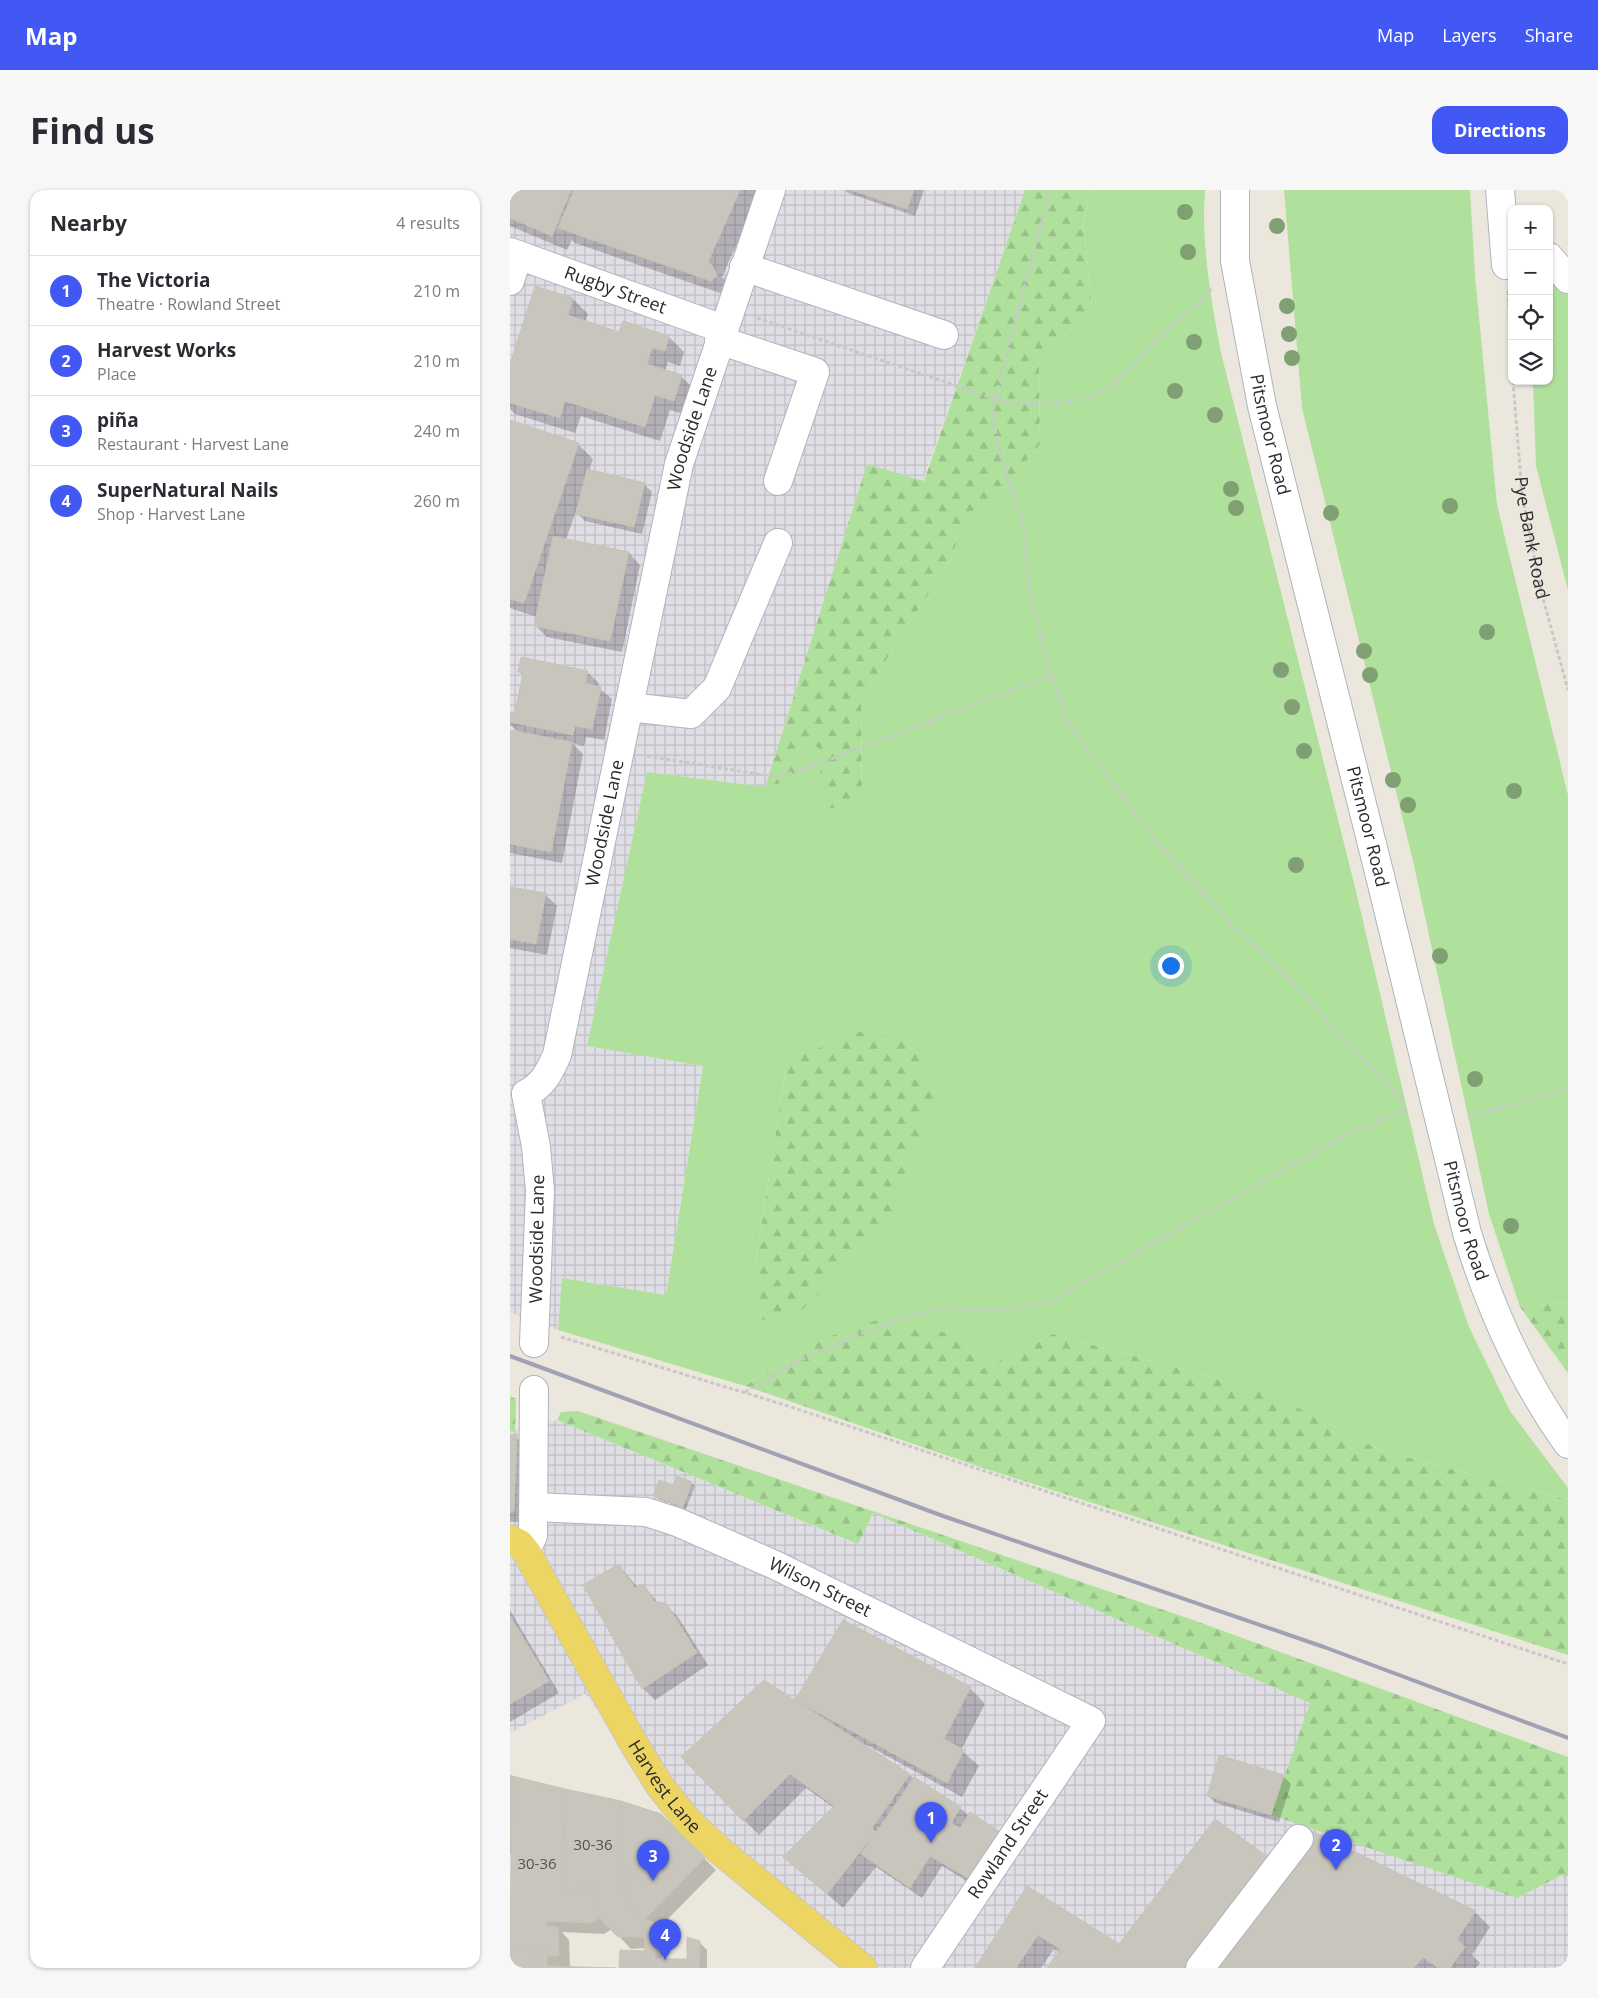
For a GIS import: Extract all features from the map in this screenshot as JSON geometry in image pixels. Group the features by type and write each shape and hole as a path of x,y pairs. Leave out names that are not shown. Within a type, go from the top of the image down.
{"main road":[{"name":"Harvest Lane","path":"520,1546 634,1744 660,1786 688,1822 719,1850 863,1968"}],"street":[{"name":"Woodside Lane","path":"534,1336 540,1191 536,1147 518,1092 537,1088 549,1074 556,1055 679,464 726,319 771,190"},
{"name":"Pitsmoor Road","path":"1235,190 1234,261 1262,406 1467,1233 1480,1277 1524,1373 1568,1444"},
{"path":"1500,190 1507,234 1506,265"},
{"path":"510,281 514,253"},
{"name":"Rugby Street","path":"514,253 726,319 815,372 778,481"},
{"path":"1553,262 1568,279"},
{"path":"744,266 944,335"},
{"path":"629,707 692,714 717,688 778,542"},
{"path":"520,1546 530,1542 533,1536 535,1507 534,1390"},
{"name":"Wilson Street","path":"535,1507 646,1512 677,1522 775,1566 1091,1721"},
{"name":"Rowland Street","path":"925,1968 1091,1721"},
{"path":"1200,1968 1299,1839"}],"path":[{"path":"744,1393 806,1358 882,1325 941,1307 992,1311 1046,1303 1348,1134 1409,1108 1286,976 1234,927 1150,834 1069,724 1052,675 1030,598 1023,523 1001,457 993,419 995,398 1050,190"},
{"path":"726,319 995,398 1024,405 1064,403 1108,388 1156,341 1199,304 1234,261"},
{"path":"1506,265 1511,340"},
{"name":"Pye Bank Road","path":"1513,385 1522,494 1542,591 1568,690"},
{"path":"619,751 776,777 810,767 1052,675"},
{"path":"1441,1125 1568,1089"},
{"path":"534,1336 744,1393 1568,1664"}],"shaded area":[{"path":"510,190 1025,190 923,481 867,464 765,787 647,772 587,1046 703,1066 666,1295 562,1278 558,1330 510,1312"},
{"path":"557,1420 857,1544 873,1513 1310,1703 1517,1898 1565,1874 1568,1876 1568,1968 855,1968 660,1786 585,1694 510,1733 510,1431"}],"green space":[{"path":"1025,190 1092,190 1083,220 1092,306 1039,364 1040,444 991,506 965,513 952,557 861,699 862,801 824,810 818,747 802,747 800,778 765,787 867,464 924,481"},
{"path":"1092,190 1205,190 1204,231 1206,252 1210,292 1221,353 1355,887 1434,1224 1469,1327 1510,1411 1568,1488 1568,1500 1380,1450 1269,1393 1053,1334 982,1369 957,1335 823,1339 745,1386 558,1330 562,1278 666,1295 703,1066 587,1046 647,772 765,787 802,747 818,747 822,783 862,781 861,699 952,557 965,513 991,506 1040,444 1039,364 1092,306 1083,220","holes":["787,1061 935,1093 754,1273"]},
{"path":"1284,190 1470,190 1475,275 1497,505 1568,795 1568,1302 1520,1307 1489,1214 1413,861 1302,408"},
{"path":"1553,277 1568,294 1568,590 1536,466 1533,385 1553,385"},
{"path":"862,1031 910,1041 935,1094 887,1224 800,1312 761,1320 754,1273 787,1061"},
{"path":"1568,1302 1568,1373 1520,1307"},
{"path":"877,1320 957,1335 982,1369 1053,1334 1269,1393 1380,1450 1568,1500 1568,1655 986,1469 745,1386 823,1339"},
{"path":"510,1396 516,1399 515,1432 510,1431"},
{"path":"578,1411 1193,1620 1568,1757 1568,1876 1564,1874 1517,1898 1271,1815 1310,1703 873,1513 858,1544 557,1420 561,1412"}],"building":[{"path":"510,190 571,190 552,236 510,218"},
{"path":"574,190 740,190 708,262 713,266 717,276 711,281 558,228"},
{"path":"851,190 914,190 907,209"},
{"path":"535,286 573,298 568,315 619,332 623,321 669,336 665,351 652,348 647,364 682,375 674,401 655,395 645,427 565,401 560,418 510,403 510,364"},
{"path":"510,420 579,443 524,603 510,599"},
{"path":"587,469 645,483 634,527 576,514"},
{"path":"553,536 629,552 610,641 534,626"},
{"path":"521,657 588,671 585,683 601,687 592,729 575,726 573,735 510,722 510,712 515,712 523,673 518,672"},
{"path":"510,730 572,742 551,852 510,844"},
{"path":"510,887 546,893 536,944 510,939"},
{"path":"510,1435 517,1435 514,1511 510,1511"},
{"path":"677,1476 692,1482 683,1507 653,1496 659,1480 673,1485"},
{"path":"619,1564 635,1588 644,1584 654,1601 667,1604 697,1653 642,1689 583,1585"},
{"path":"510,1616 549,1681 510,1704"},
{"path":"843,1620 971,1687 944,1739 964,1750 947,1783 795,1700"},
{"path":"764,1680 910,1774 872,1828 876,1832 827,1894 783,1857 834,1806 790,1774 743,1821 681,1757"},
{"path":"1219,1755 1284,1775 1271,1815 1207,1796"},
{"path":"510,1775 512,1776 511,1843 510,1843"},
{"path":"512,1776 565,1789 563,1889 597,1888 599,1918 592,1923 547,1921 547,1926 558,1927 559,1956 547,1956 547,1952 510,1951"},
{"path":"914,1777 961,1807 951,1823 960,1828 970,1812 1000,1832 973,1881 930,1856 910,1888 861,1854"},
{"path":"565,1789 621,1801 625,1904 641,1918 645,1919 645,1937 618,1937 599,1918 597,1888 563,1889"},
{"path":"621,1801 661,1814 705,1858 645,1919 641,1918 625,1904"},
{"path":"1215,1819 1268,1857 1184,1968 1047,1968 1060,1949 1038,1935 1016,1968 975,1968 1027,1886 1119,1944"},
{"path":"1310,1830 1476,1911 1457,1939 1465,1947 1450,1968 1438,1968 1423,1957 1414,1968 1208,1968"},
{"path":"645,1919 655,1923 655,1959 687,1959 687,1937 700,1941 699,1968 644,1968"},
{"path":"620,1950 645,1951 644,1968 619,1968"},
{"path":"510,1951 547,1952 547,1966 616,1968 510,1968"}],"railway":[{"path":"510,1356 943,1516 1324,1647 1568,1738"}],"place":[{"name":"The Victoria","path":"931,1843"},
{"name":"Harvest Works","path":"1336,1870"},
{"name":"piña","path":"653,1881"},
{"name":"SuperNatural Nails","path":"665,1960"}]}
